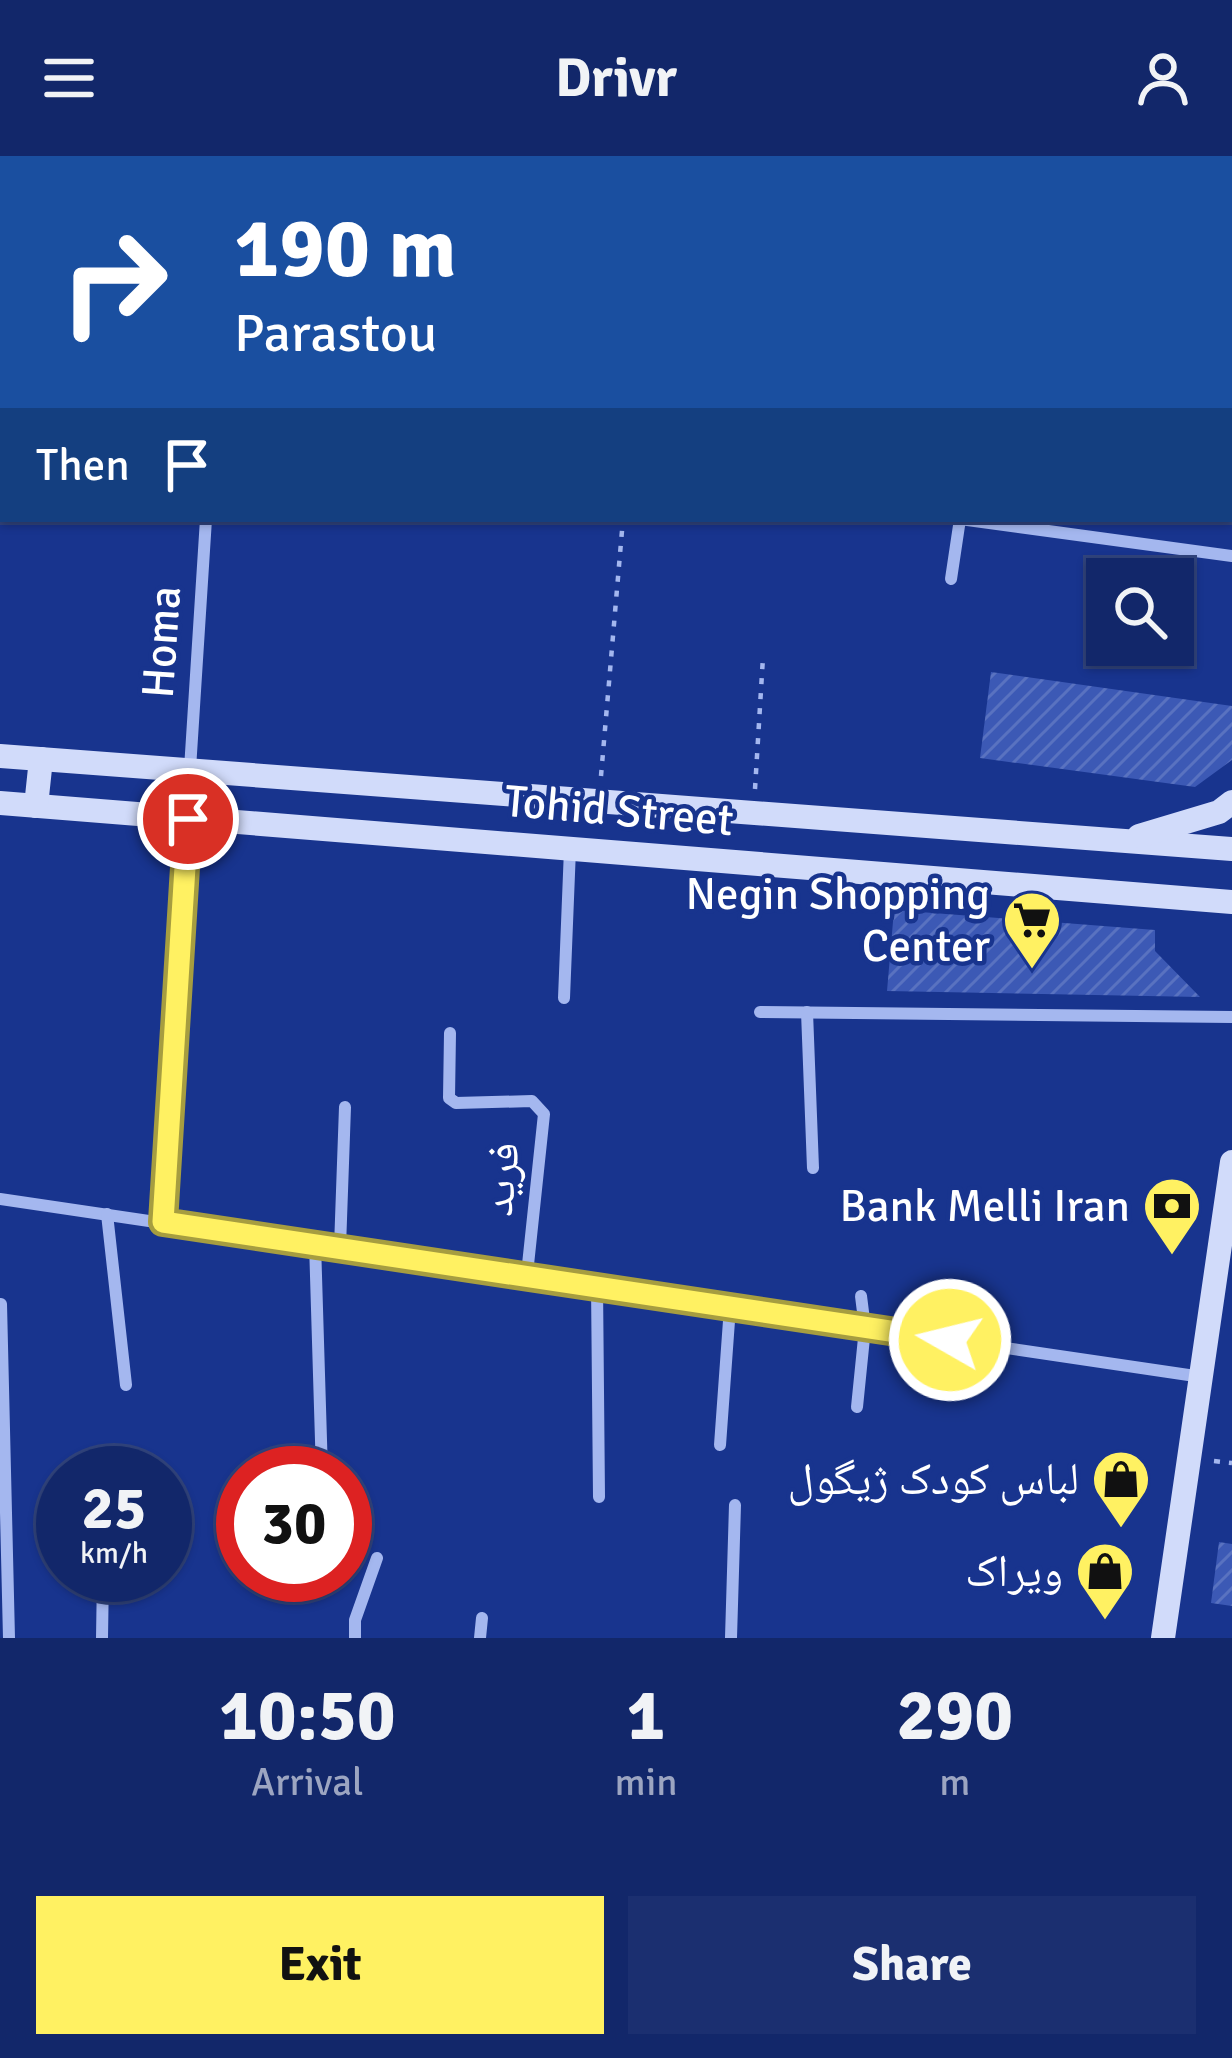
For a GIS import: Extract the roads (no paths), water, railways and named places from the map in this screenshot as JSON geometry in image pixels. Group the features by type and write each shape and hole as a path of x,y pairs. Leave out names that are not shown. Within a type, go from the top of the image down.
{"main road":[{"name":"Tohid Street","path":"0,756 1232,849"},
{"path":"36,806 41,759"},
{"path":"1119,841 1175,827 1232,802"},
{"name":"Tohid Street","path":"0,803 1232,902"},
{"path":"1162,1638 1232,1162"}],"street":[{"name":"Homa","path":"190,770 206,522"},
{"path":"951,579 960,522"},
{"path":"982,522 1232,556"},
{"path":"163,1222 188,819"},
{"path":"564,998 570,849"},
{"path":"760,1012 1232,1017"},
{"path":"807,1012 814,1168"},
{"name":"فرید","path":"450,1034 448,1098 456,1103 532,1101 544,1114 527,1274"},
{"path":"340,1247 346,1108"},
{"path":"0,1199 1202,1377"},
{"path":"106,1214 125,1385"},
{"path":"315,1243 321,1446"},
{"path":"597,1285 599,1497"},
{"path":"857,1407 865,1328 861,1296"},
{"path":"1,1304 9,1638"},
{"path":"720,1445 730,1306"},
{"path":"731,1638 735,1505"},
{"path":"355,1638 355,1620 377,1558"},
{"path":"102,1638 103,1602"},
{"path":"480,1638 482,1618"}],"place":[{"name":"Negin Shopping Center","path":"1032,971"},
{"name":"Bank Melli Iran","path":"1172,1257"},
{"name":"لباس کودک ژیگول","path":"1121,1530"},
{"name":"ویراک","path":"1105,1622"}]}
